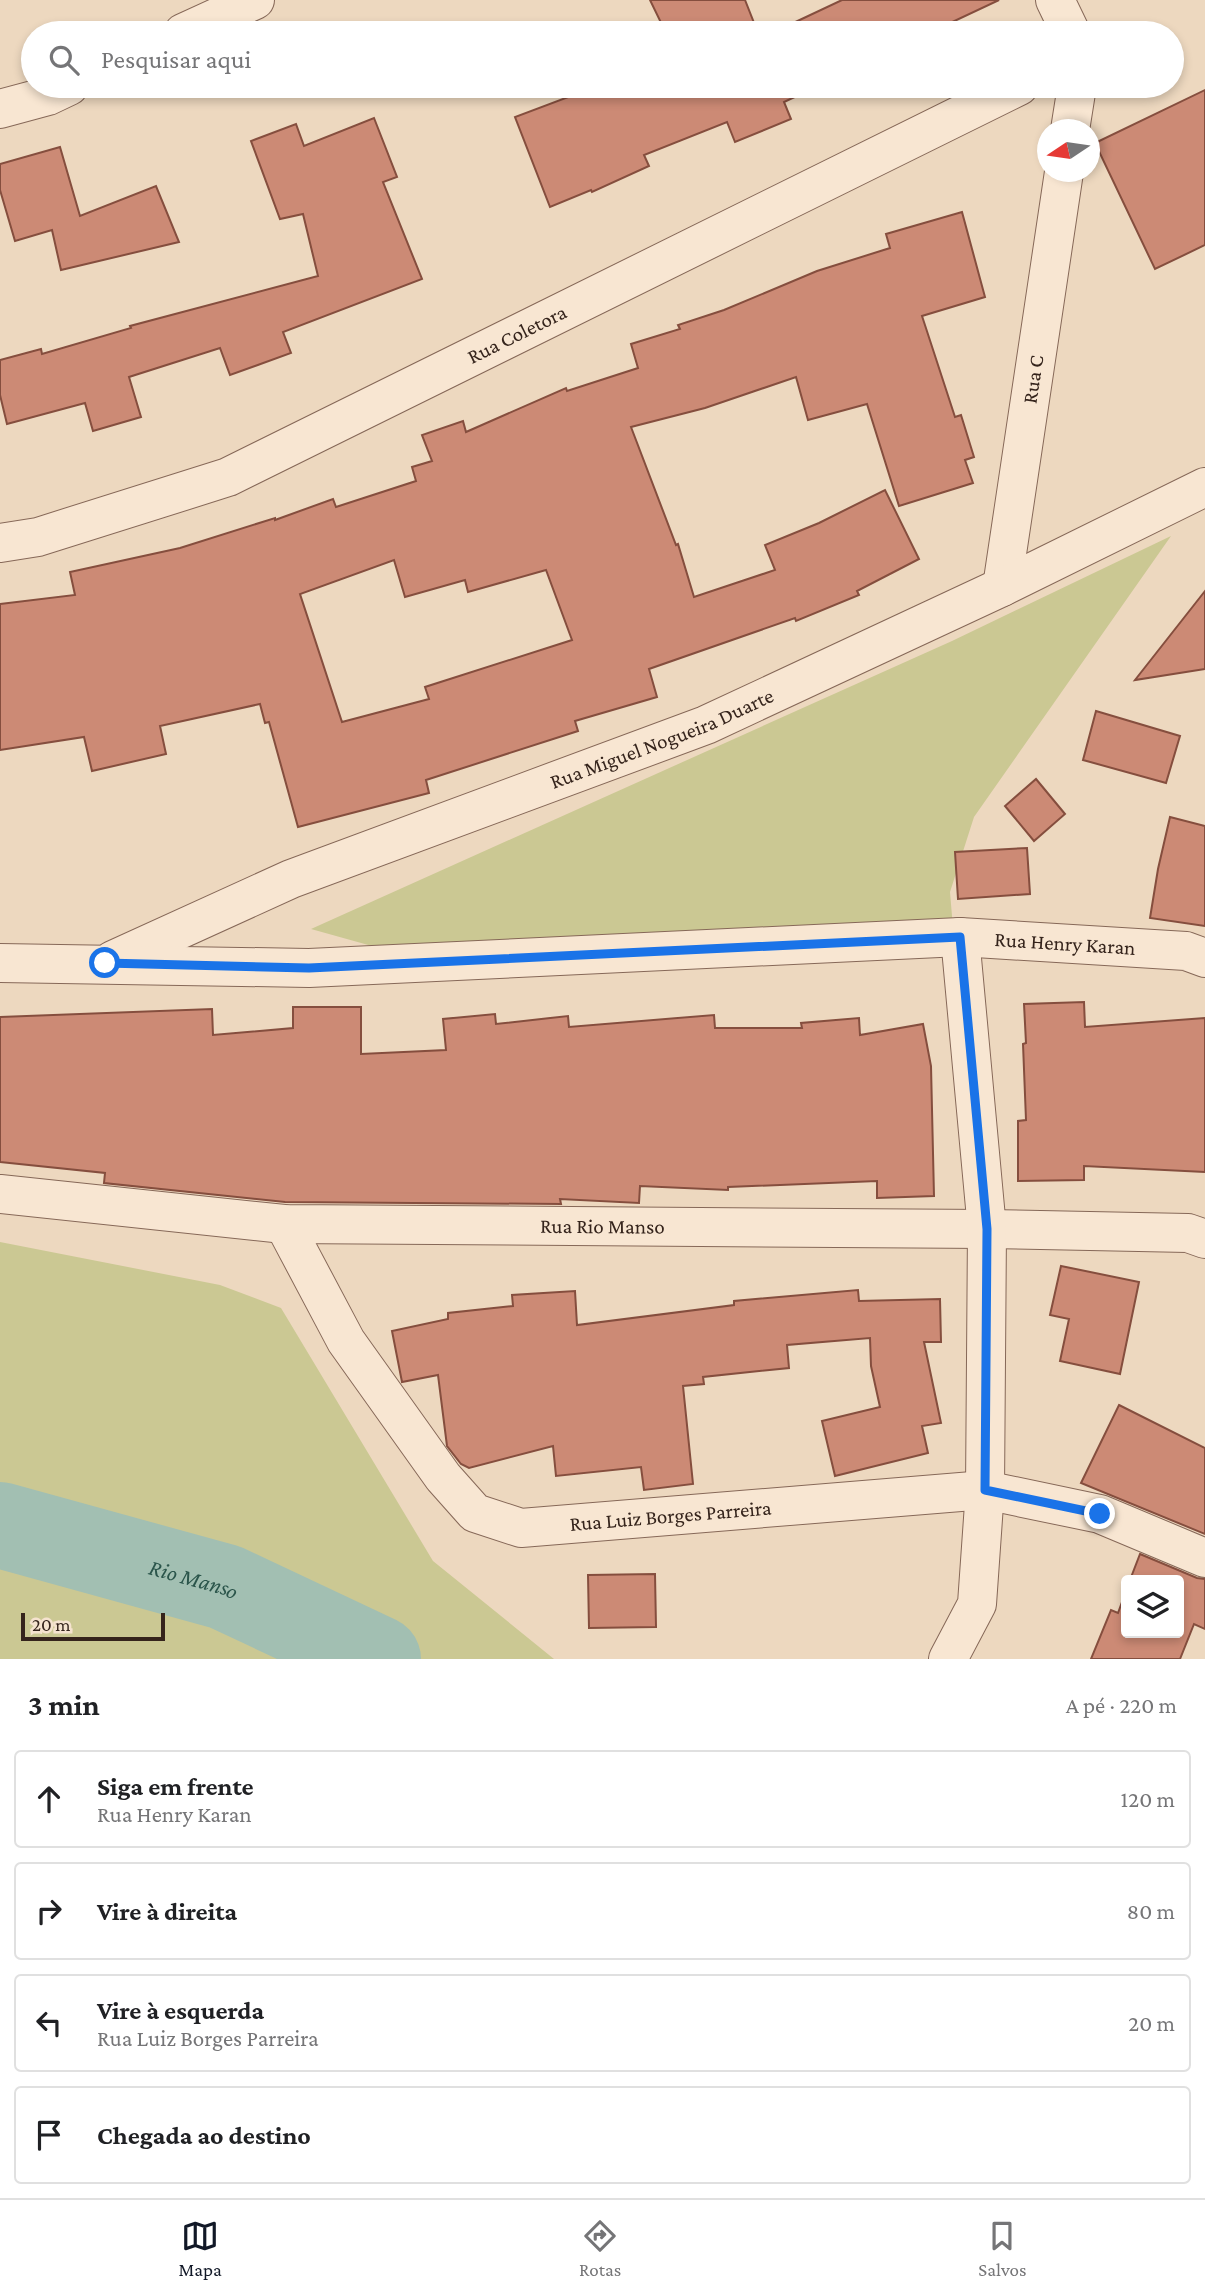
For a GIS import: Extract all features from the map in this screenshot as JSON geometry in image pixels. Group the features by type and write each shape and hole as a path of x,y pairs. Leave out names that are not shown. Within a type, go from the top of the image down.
{"street":[{"path":"209,21 255,0"},
{"path":"1055,0 1065,21"},
{"path":"0,109 41,98"},
{"name":"Rua Coletora","path":"0,543 38,537 228,477 995,98"},
{"path":"1072,119 1075,98"},
{"name":"Rua C","path":"1002,587 1063,182"},
{"name":"Rua Miguel Nogueira Duarte","path":"105,963 291,880 706,725 1002,587 1205,487"},
{"path":"948,1659 977,1604 985,1490 987,1229 960,937"},
{"name":"Rua Henry Karan","path":"0,962 309,968 960,937 1186,951 1205,958"},
{"name":"Rua Rio Manso","path":"0,1194 284,1224 987,1229 1188,1233 1205,1239"},
{"name":"Rua Luiz Borges Parreira","path":"284,1224 346,1340 443,1476 475,1513 521,1528 985,1490 1100,1514 1205,1558"}],"shaded area":[{"path":"1171,536 974,817 950,892 953,928 397,953 311,929 952,641"},
{"path":"0,1242 220,1285 281,1308 433,1561 554,1659 0,1659"}],"building":[{"path":"650,0 745,0 753,21 660,21"},
{"path":"842,0 999,0 954,21 797,21"},
{"path":"1205,90 1205,245 1155,269 1100,154 1100,141"},
{"path":"566,98 792,98 784,102 791,119 735,142 727,122 644,155 649,166 592,192 591,190 550,207 515,117"},
{"path":"374,118 397,177 383,182 422,279 283,332 291,353 230,375 220,348 129,377 141,417 93,431 85,403 7,424 0,395 0,360 41,349 42,354 131,328 130,326 318,276 303,214 280,219 251,141 296,124 304,146"},
{"path":"60,147 80,216 156,186 179,242 61,270 52,230 15,241 0,190 0,164"},
{"path":"962,212 985,297 922,316 955,417 961,415 974,457 965,460 973,483 899,506 867,404 808,420 796,377 705,408 631,427 676,545 678,544 694,597 775,570 765,545 819,523 885,490 919,559 857,591 859,595 796,621 795,618 649,669 657,697 575,721 578,731 426,780 429,793 298,827 269,722 265,723 260,704 160,726 166,754 92,771 84,737 0,750 0,604 75,595 70,572 180,548 275,520 333,499 336,507 416,481 412,467 432,461 422,435 463,421 466,432 566,388 567,391 638,368 631,344 680,329 678,325 724,310 817,271 890,248 886,234","holes":["394,560 405,597 465,580 468,592 546,570 572,640 425,687 429,699 342,722 300,594"]},
{"path":"1205,591 1205,669 1135,680"},
{"path":"1096,711 1180,736 1166,783 1083,760"},
{"path":"1036,779 1065,814 1034,841 1005,806"},
{"path":"1170,817 1205,826 1205,926 1150,918"},
{"path":"1027,848 1030,894 958,899 955,852"},
{"path":"1084,1002 1085,1027 1205,1018 1205,1172 1084,1166 1084,1180 1018,1181 1018,1121 1026,1120 1024,1004"},
{"path":"293,1007 361,1007 361,1054 446,1050 443,1019 495,1014 496,1024 568,1016 569,1027 714,1015 715,1028 802,1028 801,1023 859,1018 860,1035 923,1024 931,1066 934,1196 877,1198 877,1181 728,1187 728,1190 640,1186 639,1203 560,1199 561,1204 285,1202 104,1183 105,1173 0,1162 0,1017 212,1009 213,1035 293,1028"},
{"path":"1061,1266 1139,1282 1120,1374 1060,1361 1069,1319 1050,1315"},
{"path":"858,1290 859,1301 940,1299 941,1342 924,1342 941,1423 922,1426 928,1453 835,1476 822,1421 880,1407 871,1366 870,1338 787,1345 789,1368 703,1377 704,1384 683,1386 693,1484 644,1490 641,1467 556,1476 553,1446 469,1468 461,1464 447,1446 438,1375 402,1382 392,1331 448,1319 448,1313 513,1306 512,1295 575,1291 577,1325 734,1305 734,1301"},
{"path":"1119,1405 1205,1448 1205,1534 1081,1483"},
{"path":"1140,1554 1205,1579 1205,1629 1194,1624 1180,1659 1091,1659 1111,1610 1118,1613 1121,1605 1121,1638 1184,1638 1184,1575 1132,1575"},
{"path":"655,1574 656,1627 589,1628 588,1575"}],"waterway":[{"name":"Rio Manso","path":"0,1525 225,1587 378,1659"}],"route":[{"path":"105,963 309,968 960,937 987,1229 985,1490 1100,1514"}]}
